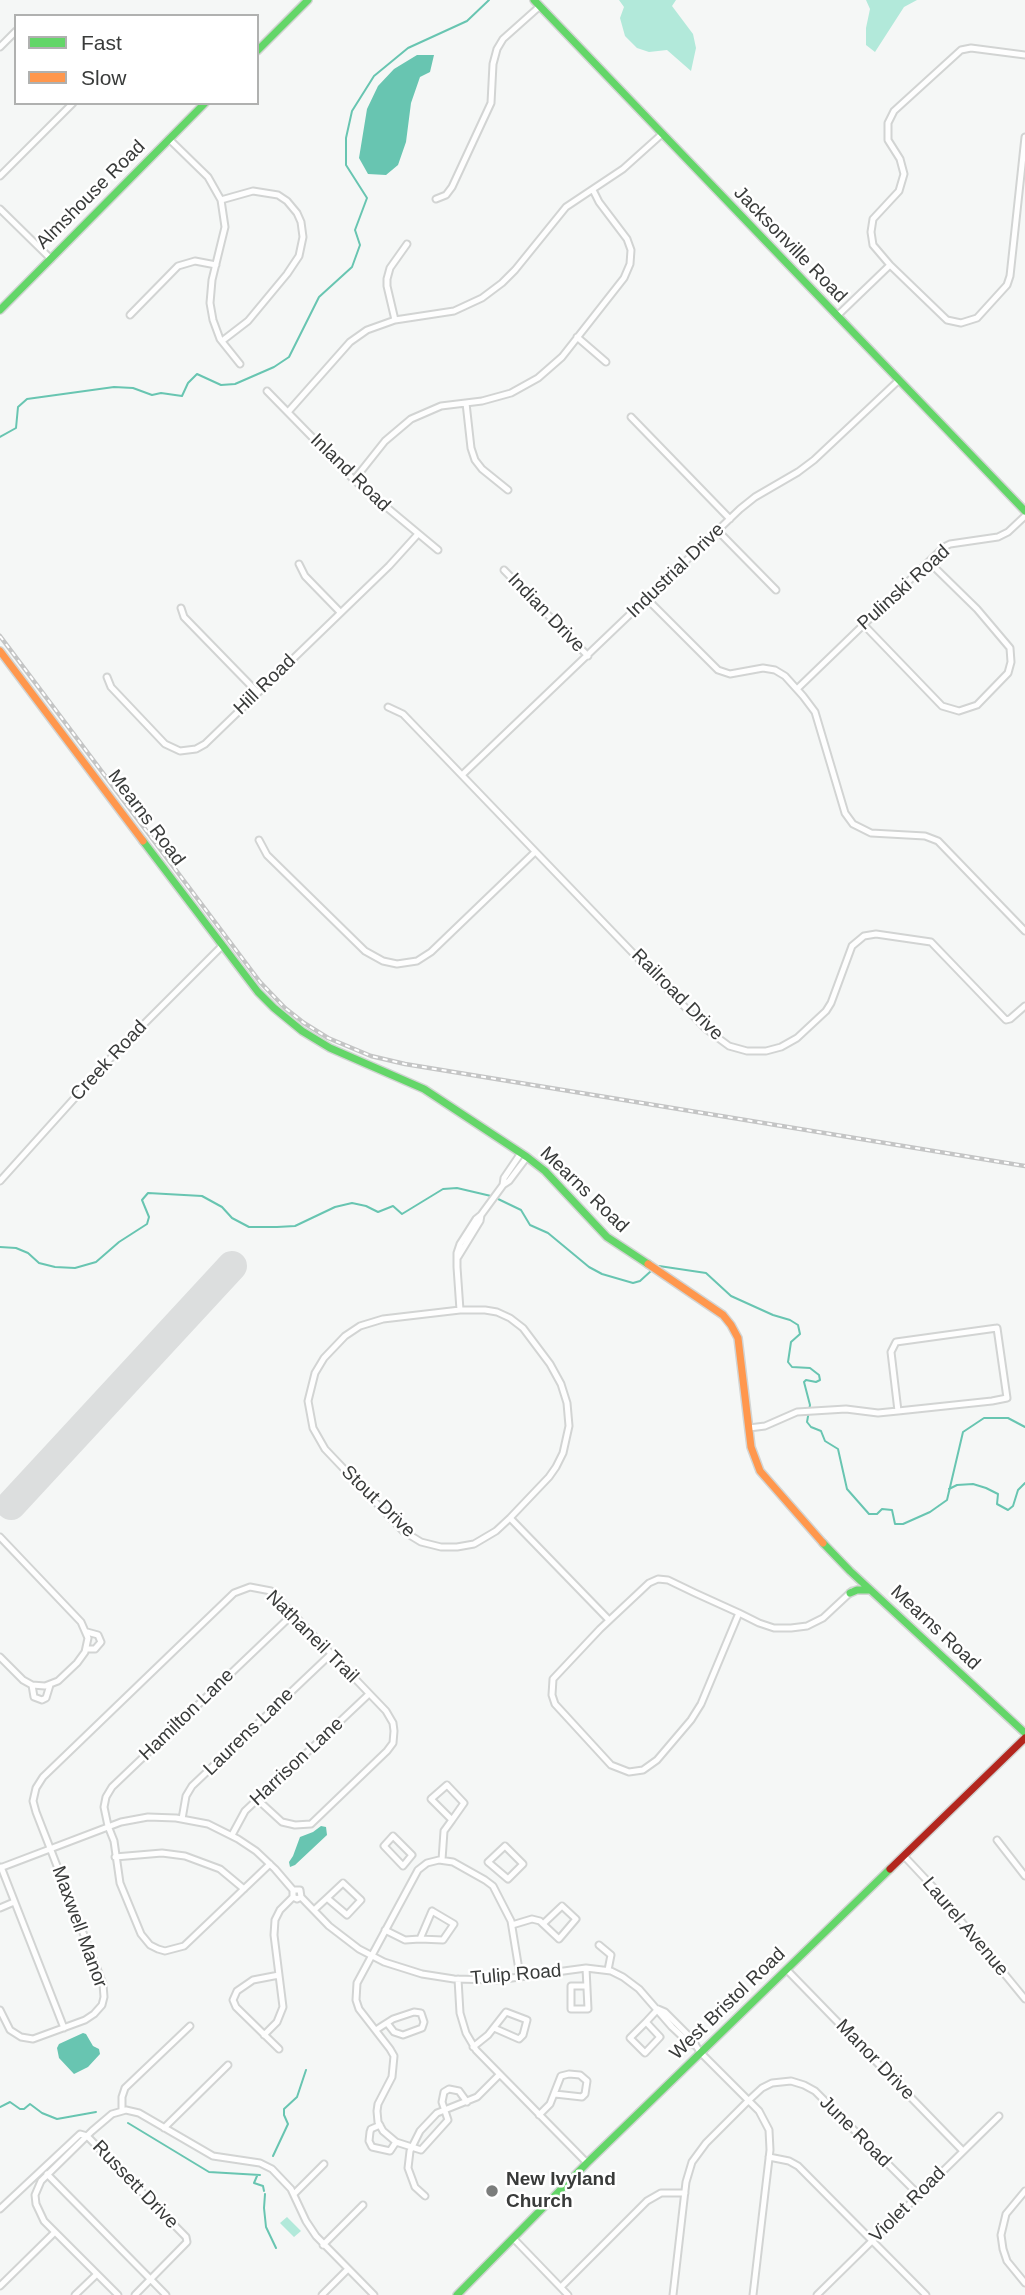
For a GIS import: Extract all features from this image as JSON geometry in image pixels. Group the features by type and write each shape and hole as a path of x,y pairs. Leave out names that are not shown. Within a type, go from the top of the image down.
{"main road":[{"path":"259,49 308,0"},
{"name":"Jacksonville Road","path":"537,3 1025,514"},
{"name":"Almshouse Road","path":"0,310 203,105"},
{"name":"Mearns Road","path":"0,650 263,997 302,1031 330,1048 424,1089 524,1155 545,1171 607,1237 716,1309 735,1330 741,1353 753,1456 765,1479 818,1539 862,1582 1025,1733"},
{"path":"850,1593 871,1590"},
{"name":"West Bristol Road","path":"457,2295 700,2052 1025,1738"}],"street":[{"path":"436,199 450,190 491,103 496,49 537,3"},
{"path":"0,47 14,34"},
{"path":"1025,55 964,49 954,55 894,111 888,123 888,140 902,163 902,183 899,191 876,215 871,227 873,245 943,318 961,323 977,318 1009,281 1022,186 1025,137"},
{"path":"0,176 71,105"},
{"path":"288,412 354,339 367,330 395,320 447,313 482,298 515,270 566,207 623,169 662,134"},
{"path":"169,139 208,177 221,200 225,227 211,286 210,303 214,325 222,341 240,364"},
{"path":"354,480 385,441 411,419 441,406 503,396 532,383 554,365 624,278 631,259 627,239 593,190"},
{"path":"221,200 253,191 278,195 288,201 298,216 303,237 299,256 287,274 248,321 222,341"},
{"path":"0,209 51,259"},
{"path":"395,320 387,286 388,274 407,244"},
{"path":"130,315 178,266 195,261 216,265"},
{"path":"837,316 890,265"},
{"path":"577,337 606,362"},
{"name":"Industrial Drive","path":"462,775 730,519 755,497 814,460 899,380"},
{"name":"Inland Road","path":"267,391 354,480 438,550"},
{"path":"466,403 475,460 508,490"},
{"path":"631,417 730,519"},
{"name":"Pulinski Road","path":"797,689 950,544 1003,535 1025,514"},
{"path":"718,531 776,590"},
{"name":"Hill Road","path":"107,677 111,687 161,740 180,751 196,749 205,744 418,534"},
{"path":"863,624 939,704 955,711 977,705 1008,673 1011,662 1010,648 984,617 929,562"},
{"path":"299,564 304,576 340,612"},
{"name":"Indian Drive","path":"504,570 588,656"},
{"path":"647,599 718,670 736,674 768,668 779,672 797,689 815,712 845,813 853,824 871,833 925,836 939,841 1025,932"},
{"path":"181,608 184,617 257,692"},
{"name":"Railroad Drive","path":"388,706 403,714 711,1033 734,1048 766,1051 781,1047 797,1038 831,1003 852,946 864,936 876,934 930,942 1003,1018 1010,1019 1025,1006"},
{"path":"259,840 267,855 365,951 383,961 397,964 417,961 431,952 535,852"},
{"name":"Creek Road","path":"0,1181 117,1051 222,946"},
{"path":"460,1310 457,1286 458,1249 465,1233 524,1155"},
{"name":"Stout Drive","path":"460,1310 497,1312 520,1325 550,1364 561,1384 566,1397 569,1426 559,1462 549,1477 510,1518 489,1536 466,1546 441,1547 417,1540 403,1531 325,1449 316,1436 311,1421 309,1393 315,1373 329,1352 350,1333 374,1321 460,1310"},
{"path":"749,1429 765,1426 797,1412 846,1409 878,1413 898,1411 992,1401 1006,1398 997,1328 896,1342 891,1352 898,1411"},
{"path":"510,1518 609,1620"},
{"path":"0,1537 76,1616 86,1632 86,1649 77,1663 50,1685 32,1685 18,1676 0,1657"},
{"path":"254,1578 254,1587"},
{"path":"739,1613 701,1704 657,1760 643,1770 629,1772 611,1765 558,1710 552,1695 553,1679 642,1587 658,1579 668,1580 775,1628 792,1629 807,1626 822,1618 862,1582"},
{"name":"Nathaneil Trail","path":"51,1849 33,1801 40,1780 234,1593 254,1587 271,1591 389,1715 398,1730 387,1751 311,1824 282,1822 258,1800"},
{"name":"Hamilton Lane","path":"270,1864 184,1946 162,1950 150,1945 141,1934 118,1878 114,1841 104,1807 112,1787 293,1614"},
{"path":"86,1632 99,1635 101,1642 95,1649 86,1649"},
{"name":"Laurens Lane","path":"182,1819 186,1796 192,1786 331,1654"},
{"path":"32,1685 34,1697 43,1700 50,1685"},
{"name":"Harrison Lane","path":"232,1835 243,1814 369,1694"},
{"path":"442,1860 444,1831 452,1820 464,1803 447,1785 431,1799 452,1820"},
{"path":"64,2028 1,1868 108,1826 148,1817 208,1824 232,1835 270,1864 293,1894 279,1910 273,1927 283,2001 282,2012 278,2022 264,2035"},
{"path":"403,1866 412,1855 393,1836 384,1846 403,1866 414,1876"},
{"path":"997,1840 1025,1876"},
{"path":"476,1874 488,1862 505,1846 523,1864 508,1879 488,1862"},
{"name":"Maxwell Manor","path":"0,2010 7,2026 14,2033 25,2038 37,2038 94,2014 102,2004 103,1984 51,1849"},
{"path":"115,1857 162,1853 185,1856 220,1870 244,1889"},
{"name":"Laurel Avenue","path":"904,1856 941,1896 1025,2000"},
{"path":"467,2102 462,2092 449,2089 442,2098 449,2116 447,2123 421,2150 396,2142 383,2132 378,2106 392,2077 394,2062 390,2049 359,2010 355,1993 357,1983 414,1876 427,1863 442,1860 453,1862 493,1886 512,1924 520,1976"},
{"path":"314,1910 327,1898 344,1883 361,1900 347,1915 327,1898"},
{"name":"Tulip Road","path":"293,1894 297,1899 301,1897 350,1942 372,1956 410,1971 435,1977 497,1980 586,1968 608,1970 630,1981 658,2009 661,2016 749,2100 767,2125 770,2135 769,2157 753,2295"},
{"path":"0,1908 14,1902"},
{"path":"512,1924 532,1919 540,1921 543,1924 559,1939 576,1919 562,1906 543,1924"},
{"path":"385,1930 405,1940 443,1940 454,1924 432,1911 420,1939"},
{"path":"599,1945 611,1955 608,1970"},
{"path":"586,1968 588,2009 571,2009 571,1986 586,1986"},
{"name":"Manor Drive","path":"787,1970 963,2151"},
{"path":"279,1975 253,1980 237,1992 233,2003 279,2049"},
{"path":"458,1979 460,2013 473,2046 587,2163"},
{"path":"646,2022 660,2037 645,2053 630,2038 658,2009"},
{"path":"376,2030 387,2023 405,2014 418,2012 424,2022 422,2028 403,2035 394,2032 387,2023"},
{"path":"473,2046 494,2028 506,2012 527,2020 523,2035 519,2039 494,2028"},
{"path":"122,2110 125,2088 190,2026"},
{"path":"164,2128 228,2065"},
{"path":"539,2115 550,2104 560,2078 565,2074 586,2078 585,2094 582,2098 555,2094"},
{"path":"425,2196 418,2191 408,2172 411,2148 426,2123 445,2109 477,2097 499,2075"},
{"name":"June Road","path":"673,2295 689,2169 696,2155 762,2088 791,2081 810,2087 919,2195"},
{"path":"118,2295 39,2213 35,2195 38,2185 47,2174 109,2116 122,2110 139,2113 213,2156 268,2166 288,2184 306,2221 323,2245 374,2295"},
{"name":"Violet Road","path":"817,2295 999,2116"},
{"path":"380,2125 371,2129 369,2141 372,2147 390,2151 396,2142"},
{"path":"0,2209 80,2134 87,2136"},
{"name":"Russett Drive","path":"87,2136 186,2237 187,2242 135,2295"},
{"path":"769,2157 789,2161 798,2166 926,2295"},
{"path":"294,2194 324,2164"},
{"path":"47,2174 166,2295"},
{"path":"1025,2191 1010,2208 1001,2235 1007,2261 1025,2283"},
{"path":"17,2193 35,2195"},
{"path":"561,2287 647,2201 661,2193 685,2193"},
{"path":"323,2245 363,2206"},
{"path":"0,2286 55,2232"},
{"path":"514,2239 568,2295"},
{"path":"322,2295 348,2269"},
{"path":"75,2295 97,2274"}],"shaded area":[{"path":"619,0 676,0 672,6 693,34 696,48 691,71 667,50 649,52 637,48 625,36 620,18 624,7"},
{"path":"866,0 917,0 904,7 875,52 866,45 870,9"},
{"path":"417,55 434,55 430,72 420,77 411,103 406,142 398,165 386,175 368,174 359,158 367,109 378,86 394,69"},
{"path":"321,1826 326,1827 327,1835 290,1867 289,1862 300,1837"},
{"path":"83,2033 93,2046 99,2049 100,2054 88,2067 74,2074 59,2058 57,2048 59,2044"},
{"path":"287,2217 301,2231 294,2237 280,2223"}],"waterway":[{"path":"0,437 16,428 18,407 27,399 114,387 133,388 152,395 161,393 182,396 188,383 197,374 221,385 235,384 274,367 289,357 319,297 352,267 360,245 355,230 367,198 346,165 346,138 352,111 374,76 408,48 467,21 489,0"},
{"path":"0,1247 16,1248 28,1253 39,1263 55,1267 75,1268 96,1262 119,1242 147,1224 149,1217 142,1200 148,1193 202,1196 249,1227 295,1226 335,1207 352,1203 378,1212 393,1206 402,1214 443,1189 457,1188 491,1196"},
{"path":"496,1198 521,1210 530,1225 548,1233 589,1267 602,1274 633,1283 640,1281 651,1271"},
{"path":"659,1266 706,1273 731,1296 798,1325 800,1334 791,1342 788,1362 792,1367 810,1368 819,1375 820,1380 804,1382 810,1405 807,1422 821,1431 825,1441 838,1449 847,1489 869,1514 877,1514 882,1509 892,1510 895,1524 903,1524 930,1512 947,1500 963,1432 984,1418 1008,1418 1025,1427"},
{"path":"949,1489 957,1485 973,1484 986,1488 998,1494 997,1504 1008,1510 1013,1506 1018,1490 1025,1483"},
{"path":"273,2156 288,2124 284,2109 297,2097 306,2070"},
{"path":"0,2107 10,2102 24,2109 30,2104 57,2119 96,2112"},
{"path":"128,2123 209,2172 260,2175"},
{"path":"257,2176 254,2183 263,2186 264,2191"},
{"path":"265,2194 266,2227 276,2248"}],"runway":[{"path":"11,1505 232,1266"}],"railway":[{"path":"0,636 260,982 285,1008 328,1038 371,1056 405,1064 1025,1166"}],"traffic: fast":[{"path":"259,49 308,0"},
{"path":"534,0 1025,511"},
{"path":"0,310 203,105"},
{"path":"143,841 258,992 274,1008 302,1031 330,1048 424,1089 527,1157 545,1171 607,1237 648,1264"},
{"path":"823,1543 1025,1733"},
{"path":"850,1593 870,1590"},
{"path":"457,2295 587,2163 890,1869"}],"traffic: slow":[{"path":"0,651 143,841"},
{"path":"648,1264 723,1315 731,1325 738,1338 751,1447 760,1471 823,1543"}],"traffic: jam":[{"path":"890,1869 1025,1738"}],"place":[{"name":"New Ivyland Church","path":"492,2191"}]}
